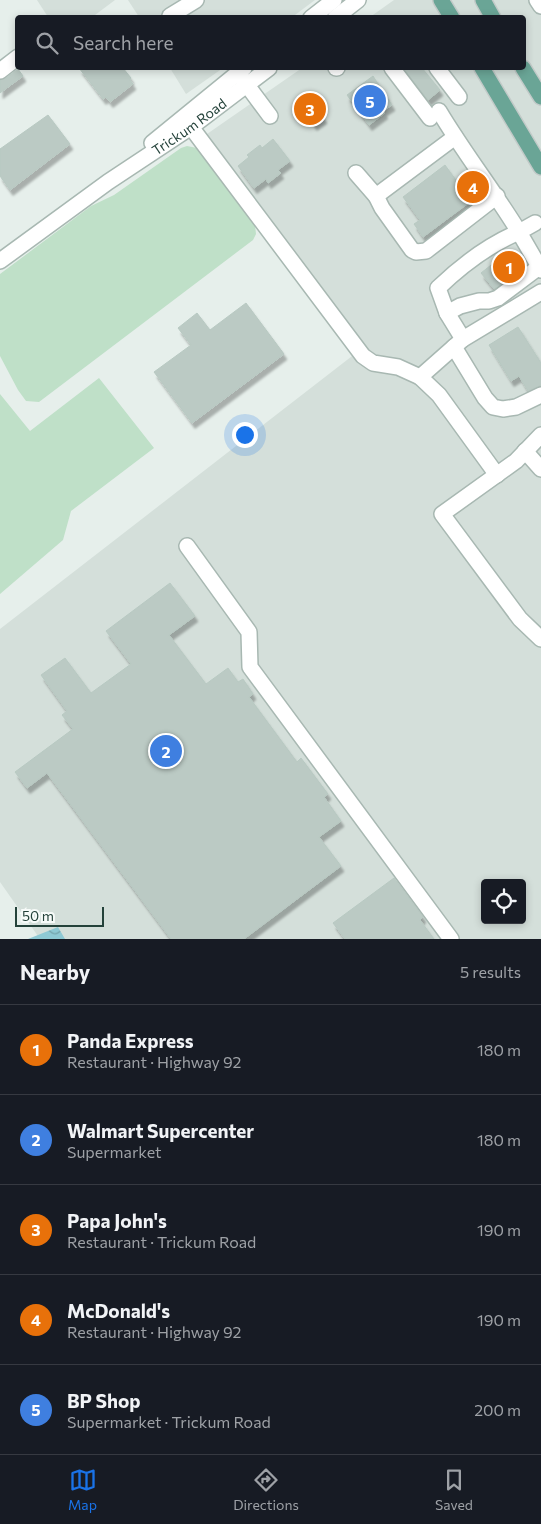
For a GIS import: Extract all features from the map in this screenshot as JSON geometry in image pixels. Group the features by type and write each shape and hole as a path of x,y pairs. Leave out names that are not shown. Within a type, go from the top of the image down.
{"main road":[{"path":"441,0 450,15"},
{"path":"483,0 491,15"},
{"path":"483,70 541,167"},
{"path":"524,70 541,97"}],"street":[{"path":"172,15 196,0"},
{"path":"315,15 334,0"},
{"path":"339,15 358,0"},
{"path":"536,0 541,6"},
{"path":"0,71 15,60"},
{"path":"240,70 246,85 270,116"},
{"name":"Trickum Road","path":"108,182 182,117 240,70"},
{"name":"Trickum Road","path":"0,261 108,182 191,127 266,70"},
{"path":"394,70 455,137 496,196 540,268 498,298 489,302 479,301 460,306 446,314"},
{"path":"439,70 459,97"},
{"path":"191,127 363,356 373,363 398,368 420,377 439,394 497,475"},
{"path":"376,196 455,137"},
{"path":"356,172 376,196 412,250 416,252 426,250 496,196"},
{"path":"539,219 519,232 499,241 456,271 438,288 446,314 459,343 485,398 493,407 503,409 516,407 541,395"},
{"path":"420,377 459,343 541,292"},
{"path":"541,435 516,461 442,514 520,619 541,639"},
{"path":"525,451 541,469"},
{"path":"187,546 249,632 250,667 451,939"}],"shaded area":[{"path":"37,0 115,0 95,15 47,15"},
{"path":"128,0 315,0 295,15 138,15"},
{"path":"394,0 541,0 541,939 40,939 0,882 0,629 356,353 289,258 286,239 207,134 299,70 526,70 526,15 373,15"},
{"path":"171,70 220,70 186,94"}],"green space":[{"path":"187,146 197,148 255,225 256,234 253,240 39,402 26,401 0,356 0,274 91,206 114,195 181,148"},
{"path":"99,378 154,448 71,511 63,540 0,594 0,394 30,431"}],"water":[{"path":"58,927 65,939 28,939"}],"building":[{"path":"17,70 23,76 0,93 0,80"},
{"path":"81,70 125,70 131,78 130,80 133,84 110,102 106,97 103,99"},
{"path":"405,70 424,70 440,90 428,100"},
{"path":"373,76 392,105 369,125 347,95"},
{"path":"306,92 324,118 314,125 295,99"},
{"path":"48,115 70,144 10,190 0,176 0,149"},
{"path":"273,139 290,161 278,170 281,173 268,183 266,179 254,188 238,166 249,157 247,155 260,145 262,148"},
{"path":"445,165 458,183 469,175 482,193 423,237 414,224 420,220 403,197"},
{"path":"510,250 524,267 494,289 481,273"},
{"path":"246,303 284,354 192,423 154,372 191,345 178,328 197,313 210,330"},
{"path":"518,327 541,363 541,385 528,391 519,376 511,381 489,345"},
{"path":"170,583 195,616 169,635 206,684 228,668 238,682 243,679 253,694 249,697 297,762 301,758 328,794 324,797 341,821 319,837 341,866 244,939 171,939 47,773 27,788 15,772 73,729 62,715 67,711 41,675 65,658 91,693 131,664 106,631"},
{"path":"394,878 423,917 420,920 434,939 345,939 333,923"}],"place":[{"name":"BP Shop","path":"370,101"},
{"name":"Papa John's","path":"310,109"},
{"name":"McDonald's","path":"473,187"},
{"name":"Panda Express","path":"509,267"},
{"name":"Walmart Supercenter","path":"166,751"}]}
